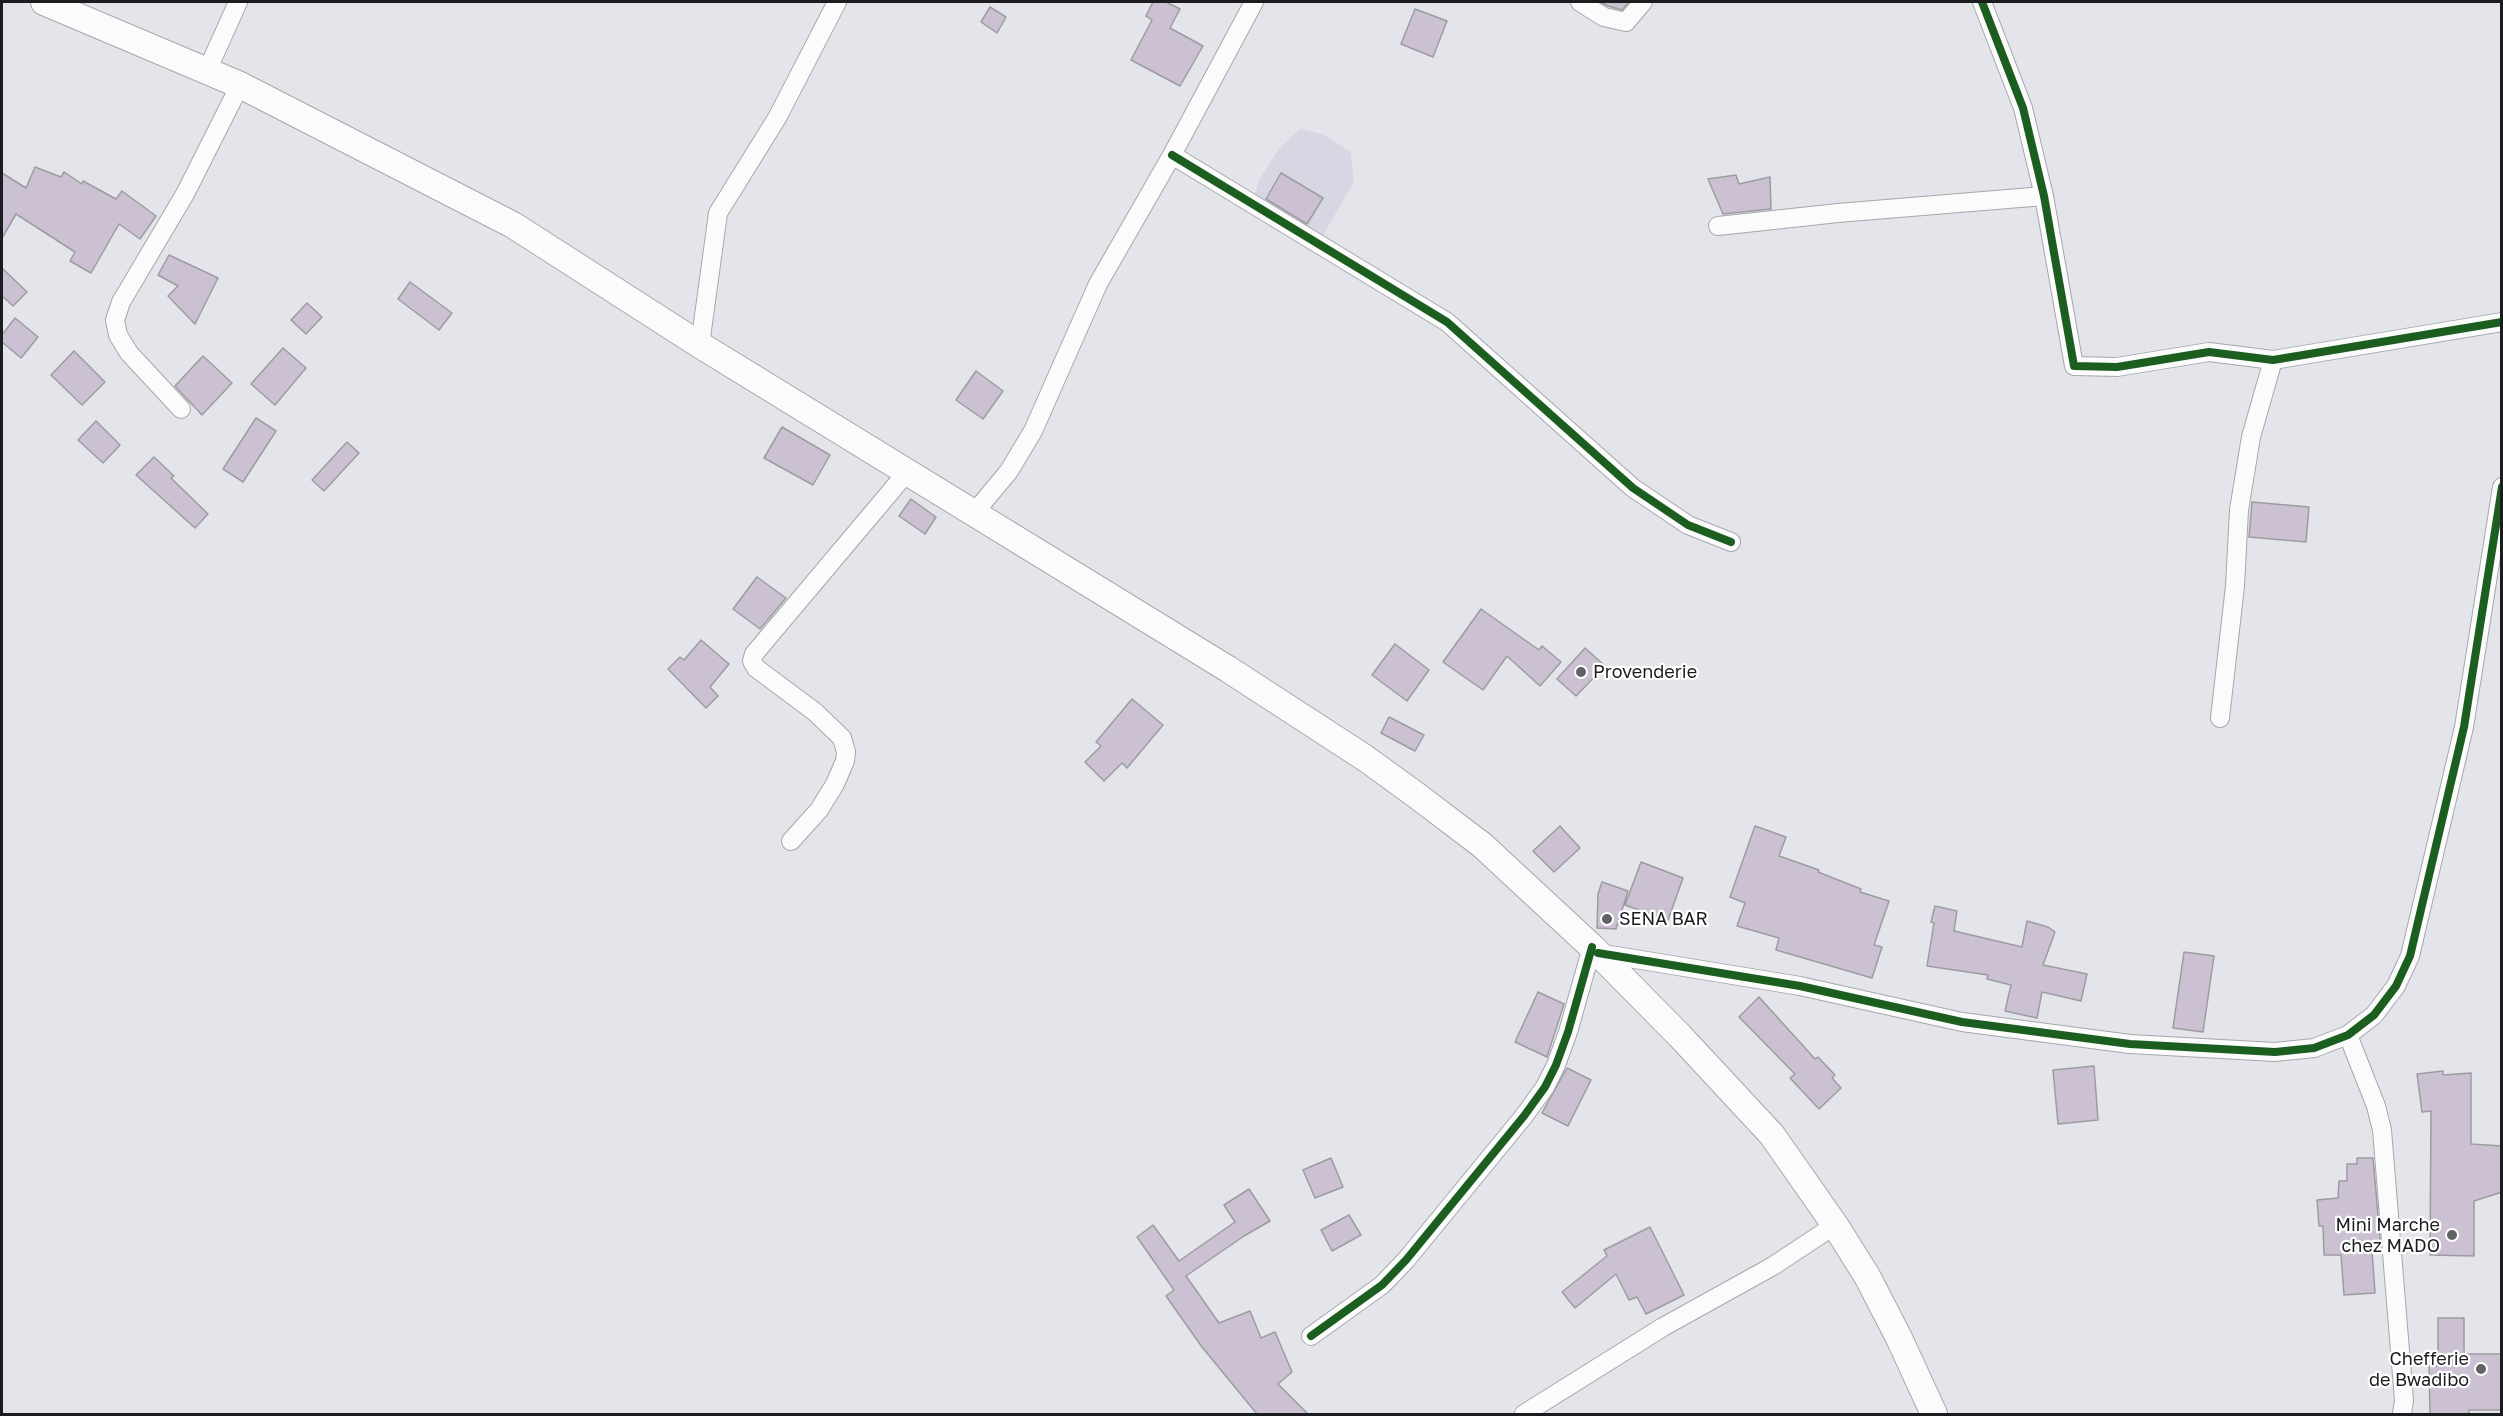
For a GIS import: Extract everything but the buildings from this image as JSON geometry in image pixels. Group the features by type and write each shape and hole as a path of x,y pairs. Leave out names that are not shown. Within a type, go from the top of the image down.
{"main road":[{"path":"44,2 240,85 513,225 700,345 1228,669 1365,758 1482,845 1595,950 1680,1036 1772,1135 1835,1225 1867,1276 1934,1414"}],"street":[{"path":"207,71 238,2"},
{"path":"700,345 718,213 777,118 837,2"},
{"path":"975,512 1009,471 1033,431 1098,284 1172,155 1254,2"},
{"path":"1581,2 1604,17 1626,22 1643,2"},
{"path":"1982,2 2023,108 2044,196 2074,366 2117,367 2209,352 2273,360 2502,322"},
{"path":"181,409 129,353 118,335 115,321 121,302 185,194 240,85"},
{"path":"1172,155 1447,322 1633,488 1688,525 1731,542"},
{"path":"1718,226 1839,213 2044,196"},
{"path":"2220,718 2235,586 2239,510 2251,438 2273,360"},
{"path":"791,841 819,810 835,784 845,761 846,752 842,738 815,712 756,668 752,661 754,654 908,471"},
{"path":"1311,1336 1382,1285 1524,1116 1545,1087 1556,1065 1595,950 1800,986 1962,1022 2130,1044 2275,1052 2314,1048 2348,1035 2374,1015 2396,986 2410,956 2464,727 2502,487"},
{"path":"2348,1035 2376,1106 2382,1130 2404,1400 2403,1414"},
{"path":"1524,1414 1663,1327 1773,1266 1835,1225"}],"shaded area":[{"path":"1300,129 1322,134 1351,152 1354,182 1323,235 1305,241 1253,208 1258,182 1278,150"}],"cycle path":[{"path":"1982,2 2023,108 2044,196 2074,366 2117,367 2209,352 2273,360 2502,322"},
{"path":"1172,155 1447,322 1633,488 1688,525 1731,542"},
{"path":"1598,953 1800,986 1962,1022 2130,1044 2275,1052 2314,1048 2348,1035 2374,1015 2396,986 2410,956 2464,727 2502,487"},
{"path":"1311,1336 1382,1285 1406,1260 1545,1087 1568,1032 1592,947"}],"place":[{"name":"Provenderie","path":"1581,672"},
{"name":"SENA BAR","path":"1607,919"},
{"name":"Mini Marche chez MADO","path":"2452,1235"},
{"name":"Chefferie de Bwadibo","path":"2481,1369"}]}
